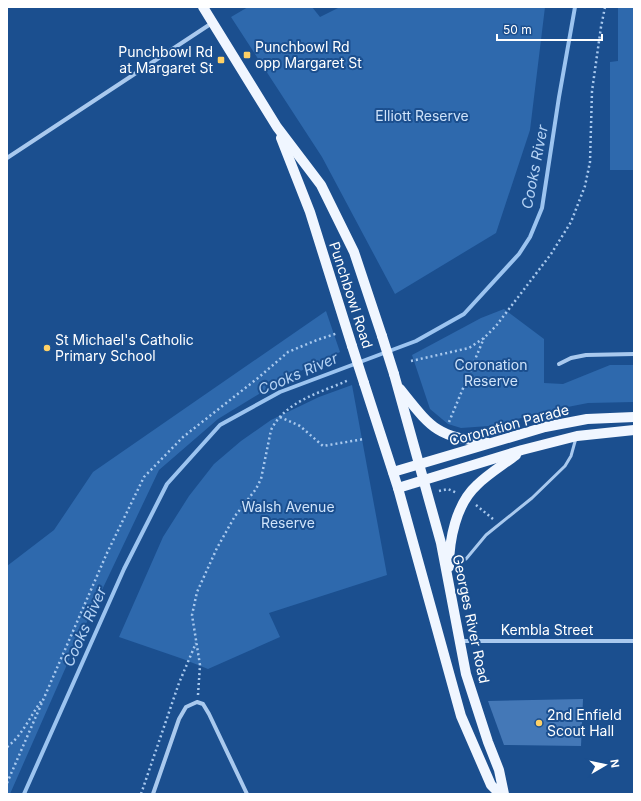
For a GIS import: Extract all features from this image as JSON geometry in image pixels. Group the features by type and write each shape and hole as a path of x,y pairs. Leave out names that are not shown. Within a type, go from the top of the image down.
{"main road":[{"name":"Punchbowl Road","path":"203,7 277,127 321,185 336,214 354,252 394,374 415,449"},
{"name":"Punchbowl Road","path":"277,127 310,212 364,384 394,472"},
{"path":"397,384 421,415 431,425 443,433 456,438 493,443"},
{"name":"Coronation Parade","path":"394,472 544,427 587,419 634,417"},
{"name":"Coronation Parade","path":"398,488 522,450 576,436 634,430"},
{"name":"Georges River Road","path":"415,449 441,543 468,681 499,770 504,794"},
{"path":"449,583 449,563 455,524 466,498 476,485 522,450"},
{"path":"394,472 461,716 491,785 500,794"}],"street":[{"path":"7,158 213,23"},
{"path":"559,364 578,356 634,354"},
{"name":"Kembla Street","path":"459,641 634,640"},
{"path":"153,794 179,719 186,707 198,702 203,704 209,714 247,794"}],"lane":[{"name":"Coronation Parade","path":"449,563 466,559 486,535 532,498 565,466 572,456 576,436"}],"path":[{"path":"411,361 469,348 484,338 496,326 551,254 571,222 581,200 590,162 592,91 601,27 606,7"},
{"path":"7,783 107,553 144,477 183,437 258,378 288,352 316,340 339,333"},
{"path":"447,426 484,338"},
{"path":"198,702 200,665 192,616 197,592 217,548 235,516 256,489 261,479 271,430 274,424 292,405 349,380"},
{"path":"280,417 300,426 323,446 364,439"},
{"path":"439,492 448,489 461,495"},
{"path":"471,500 499,524"},
{"path":"141,794 179,683 196,643"},
{"path":"7,747 14,742 24,729 36,708 46,695"}],"green space":[{"name":"Elliott Reserve","path":"248,7 312,7 320,17 340,7 545,7 530,130 496,233 395,294 322,157 231,17"},
{"path":"618,8 634,8 634,170 610,170 610,62 618,61"},
{"name":"Coronation Reserve","path":"504,309 544,339 544,383 563,384 610,365 634,365 634,402 588,403 542,412 489,426 461,428 448,424 430,409 412,355 481,318"},
{"path":"326,311 340,352 282,380 218,419 159,470 73,651 10,794 7,794 7,566 54,530 93,472"},
{"name":"Walsh Avenue Reserve","path":"352,385 387,575 269,613 280,637 208,669 119,637 163,537 189,496 214,464 241,441 271,420 319,397"}],"building":[{"name":"2nd Enfield Scout Hall","path":"583,699 581,746 504,745 488,701"}],"waterway":[{"name":"Cooks River","path":"24,794 124,569 167,484 220,425 280,392 416,341 464,314 519,254 530,237 542,208 559,97 575,7"}],"place":[{"name":"Punchbowl Rd opp Margaret St","path":"247,55"},
{"name":"Punchbowl Rd at Margaret St","path":"221,60"},
{"name":"St Michael's Catholic Primary School","path":"47,348"},
{"name":"2nd Enfield Scout Hall","path":"539,723"}]}
